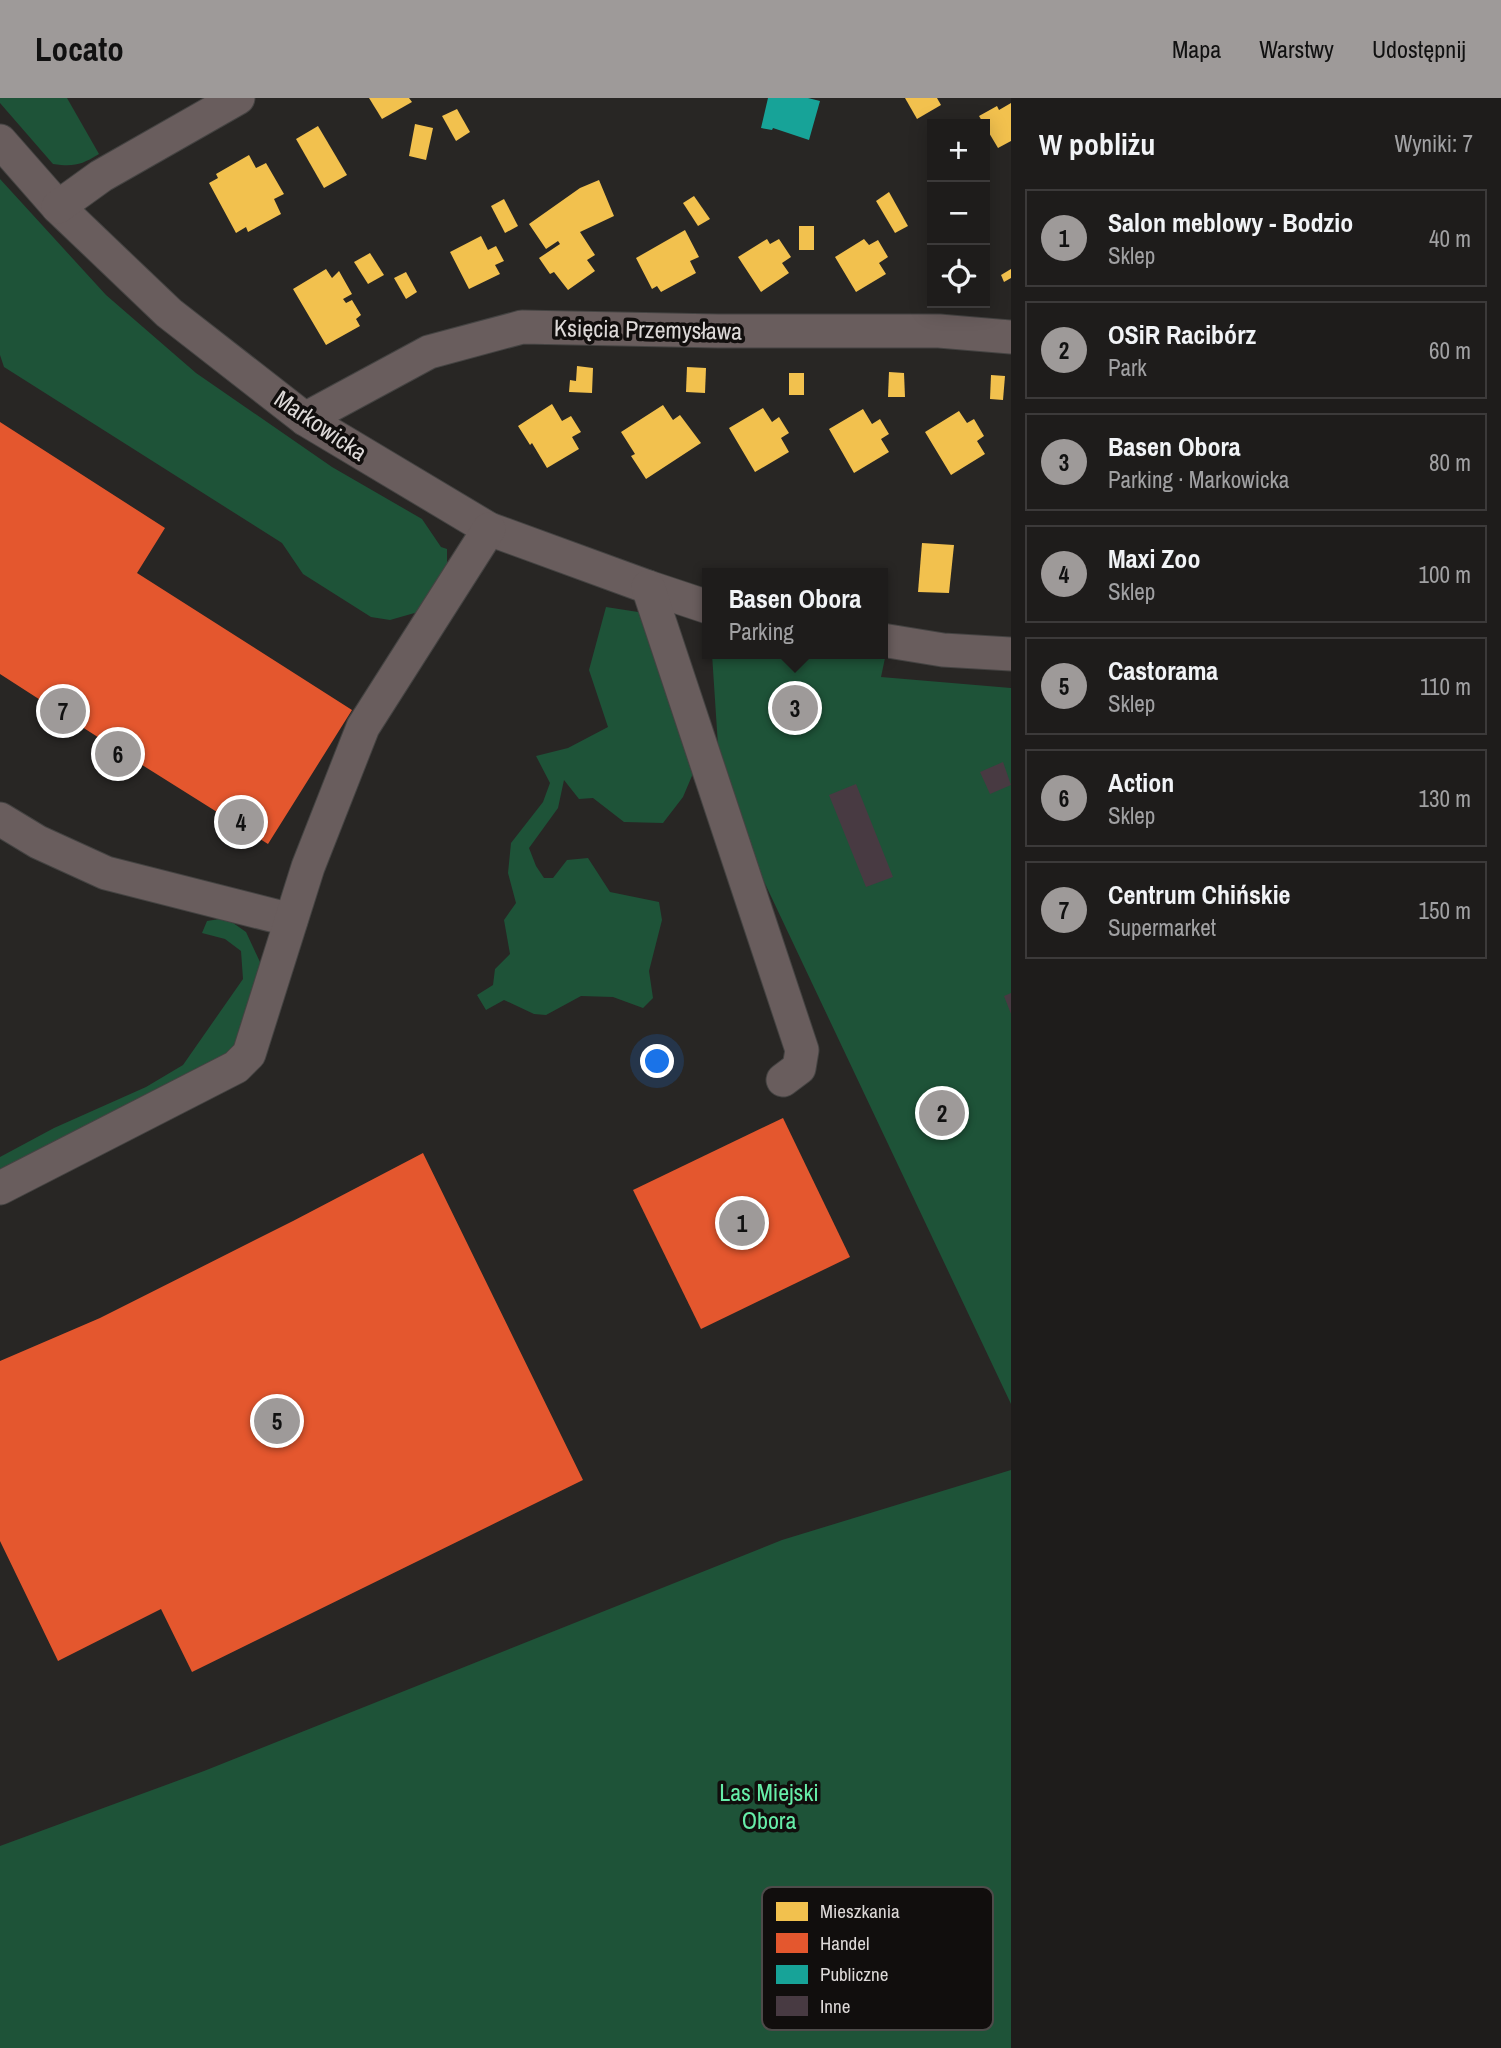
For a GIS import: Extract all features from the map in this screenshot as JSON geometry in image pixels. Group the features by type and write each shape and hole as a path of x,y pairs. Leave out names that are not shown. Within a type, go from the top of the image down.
{"street":[{"path":"58,207 102,176 238,98"},
{"name":"Markowicka","path":"0,141 58,207 169,313 305,419 489,529 702,605"},
{"name":"Księcia Przemysława","path":"305,419 429,352 522,327 718,331 939,331 1011,337"},
{"path":"0,1188 236,1067 249,1054 308,866 363,727 489,529"},
{"path":"648,587 802,1050 799,1068 783,1080"},
{"path":"888,641 943,650 1011,654"},
{"path":"0,819 38,842 106,873 291,920"}],"green space":[{"path":"0,98 67,98 99,154 77,164 53,164 0,103"},
{"path":"0,179 106,295 196,373 332,467 422,519 441,547 447,549 447,574 418,612 390,620 371,617 303,574 282,543 4,367 0,355"},
{"path":"606,607 651,614 697,764 683,797 663,823 624,822 593,798 579,799 564,780 558,808 529,848 544,878 553,878 567,860 588,858 610,892 659,902 662,920 649,971 653,998 643,1008 613,997 581,996 546,1015 534,1014 504,1000 486,1010 477,995 493,985 495,969 510,954 504,920 516,903 508,873 511,843 543,802 550,783 536,756 568,748 608,727 589,670"},
{"path":"712,659 885,659 881,677 1011,688 1011,1404 733,816 720,776"},
{"path":"226,918 246,932 260,962 255,1004 235,1048 178,1083 0,1169 0,1157 54,1128 146,1087 183,1065 243,979 241,951 225,939 202,933 207,921"},
{"name":"Las Miejski Obora","path":"1011,1470 1011,2048 0,2048 0,1846 204,1771 782,1540"}],"building: Mieszkania":[{"path":"369,98 409,98 412,102 382,119"},
{"path":"905,98 937,98 941,105 917,119"},
{"path":"1011,103 1011,141 998,148 990,135 990,119 981,119 979,116 997,106 999,110"},
{"path":"457,109 470,132 456,141 442,116"},
{"path":"415,124 433,128 426,160 409,156"},
{"path":"318,126 347,175 324,188 296,139"},
{"path":"249,155 256,168 266,163 284,194 274,199 281,214 248,232 246,227 236,233 209,183 218,178 216,174"},
{"path":"599,180 614,216 580,232 595,255 587,260 595,271 568,290 554,272 550,274 539,258 560,244 558,241 546,249 529,224 580,188"},
{"path":"889,192 908,226 895,233 876,201"},
{"path":"694,196 710,219 698,226 683,203"},
{"path":"504,199 518,226 505,233 491,206"},
{"path":"799,226 814,226 814,250 799,250"},
{"path":"685,230 699,257 690,261 696,273 661,292 657,286 652,289 636,258"},
{"path":"481,236 488,250 496,246 504,261 495,265 500,274 469,289 450,252"},
{"path":"767,239 770,244 779,239 791,257 782,263 789,273 761,292 738,257"},
{"path":"864,239 869,245 878,240 888,257 879,263 886,274 856,292 835,257"},
{"path":"370,253 384,275 368,284 354,262"},
{"path":"326,269 332,278 339,271 352,294 343,299 346,303 352,300 361,315 356,319 360,326 326,345 293,289"},
{"path":"1011,269 1011,278 1004,282 1001,275"},
{"path":"406,272 417,292 406,299 394,278"},
{"path":"577,366 593,368 592,393 569,392 570,380 576,381"},
{"path":"687,367 706,368 705,393 686,392"},
{"path":"889,372 904,373 905,397 888,397"},
{"path":"789,373 804,373 804,395 789,395"},
{"path":"991,375 1005,376 1003,400 990,399"},
{"path":"552,404 562,421 571,416 581,432 572,437 579,449 547,468 518,426"},
{"path":"663,405 673,420 680,415 701,443 646,479 631,456 635,454 621,432"},
{"path":"763,408 772,422 779,417 789,433 781,438 789,452 755,472 729,428"},
{"path":"863,409 872,424 880,419 889,434 881,439 889,452 854,473 829,429"},
{"path":"959,411 967,423 974,419 984,436 977,441 985,454 951,475 925,432"},
{"path":"922,543 954,545 949,593 918,592"}],"building: Handel":[{"path":"0,422 165,528 137,573 352,710 268,844 131,758 129,761 105,746 107,743 0,674"},
{"path":"783,1118 850,1257 701,1329 633,1190"},
{"path":"423,1153 583,1480 192,1672 161,1609 58,1661 0,1541 0,1361 100,1318"}],"building: Publiczne":[{"path":"768,98 808,98 820,101 809,140 773,128 761,128"}],"building: Inne":[{"path":"1003,762 1011,785 990,794 980,772"},
{"path":"856,784 893,877 866,887 829,795"},
{"path":"1011,993 1011,1014 1004,996"}],"place":[{"name":"Basen Obora","path":"795,708"},
{"name":"Centrum Chińskie","path":"63,711"},
{"name":"Action","path":"118,754"},
{"name":"Maxi Zoo","path":"241,822"},
{"name":"OSiR Racibórz","path":"942,1113"},
{"name":"Salon meblowy - Bodzio","path":"742,1223"},
{"name":"Castorama","path":"277,1421"}]}
